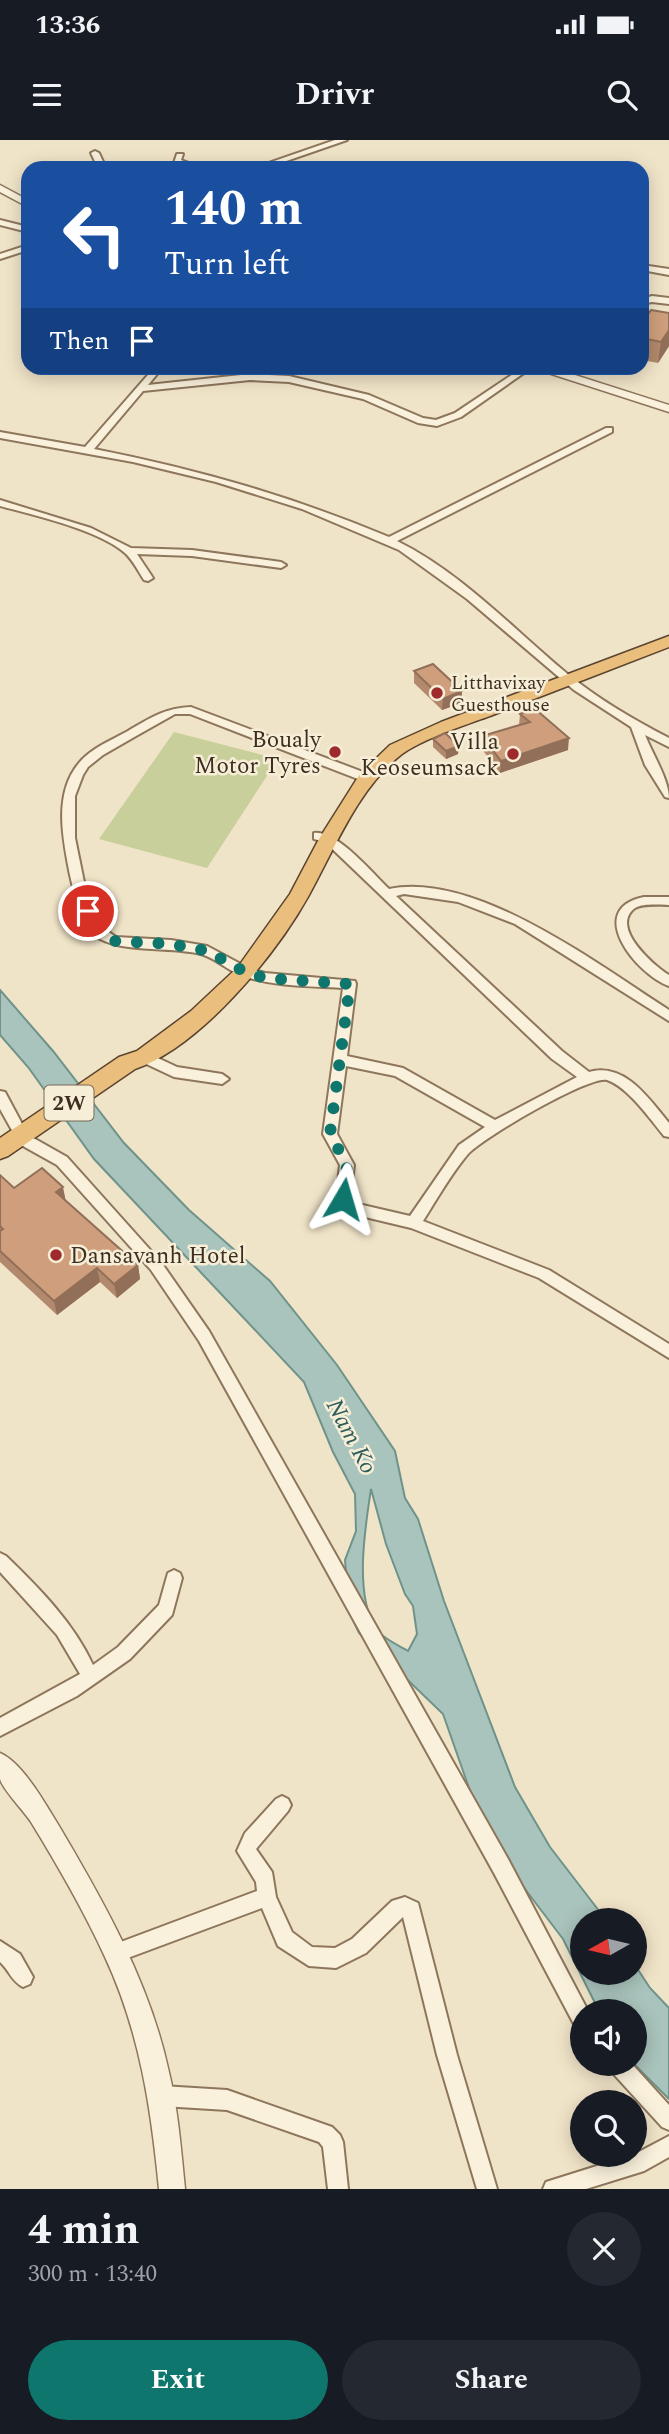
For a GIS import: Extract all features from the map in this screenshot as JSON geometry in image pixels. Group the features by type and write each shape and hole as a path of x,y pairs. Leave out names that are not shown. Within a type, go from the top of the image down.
{"highway":[{"name":"2W","path":"0,1150 199,1017 298,897 323,838 361,776 416,738 669,635"},
{"name":"2W","path":"565,677 669,641"}],"street":[{"path":"284,161 343,140"},
{"path":"95,153 99,161"},
{"path":"177,161 180,156"},
{"path":"0,188 21,200"},
{"path":"0,222 21,228"},
{"path":"0,257 21,250"},
{"path":"649,268 669,272"},
{"path":"649,300 669,301"},
{"path":"88,450 152,375"},
{"path":"139,390 250,377 289,379 366,397 421,421 438,423 458,415 517,375"},
{"path":"565,375 669,408"},
{"path":"388,542 609,430"},
{"path":"0,435 198,472 299,503 407,550 460,586 565,677 636,726 669,743"},
{"path":"0,503 31,510 110,540 129,551 148,578"},
{"path":"129,551 192,553 281,565"},
{"path":"361,776 197,712 180,710 99,752 84,764 76,775 69,796 69,838 80,892 96,930 113,941 171,944 207,951 240,969 265,978 350,984 330,1134 347,1165 343,1199 349,1209 413,1223 544,1274 669,1352"},
{"path":"636,726 651,765 669,794"},
{"path":"323,838 389,893 557,1055 587,1077"},
{"path":"389,893 404,890 460,898 519,920 669,1016"},
{"path":"669,901 641,902 630,906 623,916 623,929 633,950 644,964 669,981"},
{"path":"340,1060 398,1072 495,1126"},
{"path":"128,1065 222,1079"},
{"path":"413,1223 464,1149 495,1126 587,1077 610,1075 625,1084 669,1132"},
{"path":"0,1096 21,1135 62,1161 156,1266 204,1336 495,1854 571,1999"},
{"path":"0,1561 47,1611 82,1658 90,1677"},
{"path":"0,1727 71,1690 124,1653 166,1609 174,1578"},
{"path":"0,1764 21,1786 37,1810 117,1953 143,2021 162,2096 172,2189"},
{"path":"282,1805 251,1839 246,1851 265,1879 267,1897 285,1939 309,1956 336,1958 359,1947 399,1908 405,1906 411,1910 447,2055 487,2189"},
{"path":"117,1953 267,1897"},
{"path":"0,1950 13,1961 23,1977"},
{"path":"629,2076 669,2120"},
{"path":"162,2096 227,2100 325,2134 333,2142 338,2189"},
{"path":"553,2189 565,2183 644,2161 669,2146"}],"green space":[{"path":"174,732 278,759 207,868 99,839"}],"water":[{"name":"Nam Ko","path":"0,990 53,1051 124,1143 189,1210 270,1281 337,1365 395,1451 405,1498 418,1519 444,1601 515,1787 550,1847 597,1908 570,1908 570,1953 563,1939 512,1872 475,1805 443,1714 359,1633 349,1611 345,1560 356,1531 355,1494 333,1452 304,1382 94,1159 28,1067 0,1035","holes":["371,1489 386,1544 405,1594 413,1606 417,1634 408,1651 376,1629 365,1598 363,1561"]},
{"path":"647,1984 669,2008 669,2099 646,2076 647,1999 593,1999 586,1985"}],"building":[{"path":"651,310 669,313 669,330 661,342 649,339"},
{"path":"433,664 462,691 443,699 414,671"},
{"path":"534,708 569,738 501,761 482,736 530,722 520,714"},
{"path":"445,733 459,746 446,751 433,739"},
{"name":"Dansavanh Hotel","path":"42,1168 63,1187 56,1192 138,1265 114,1284 97,1268 54,1301 0,1251 0,1231 3,1229 0,1226 0,1175 14,1188"}],"place":[{"name":"Litthavixay Guesthouse","path":"437,693"},
{"name":"Boualy Motor Tyres","path":"335,752"},
{"name":"Villa Keoseumsack","path":"513,754"},
{"name":"Dansavanh Hotel","path":"56,1255"}],"route":[{"path":"88,911 96,930 113,941 171,944 207,951 234,967 265,978 350,984 330,1134 347,1165 343,1199"}]}
